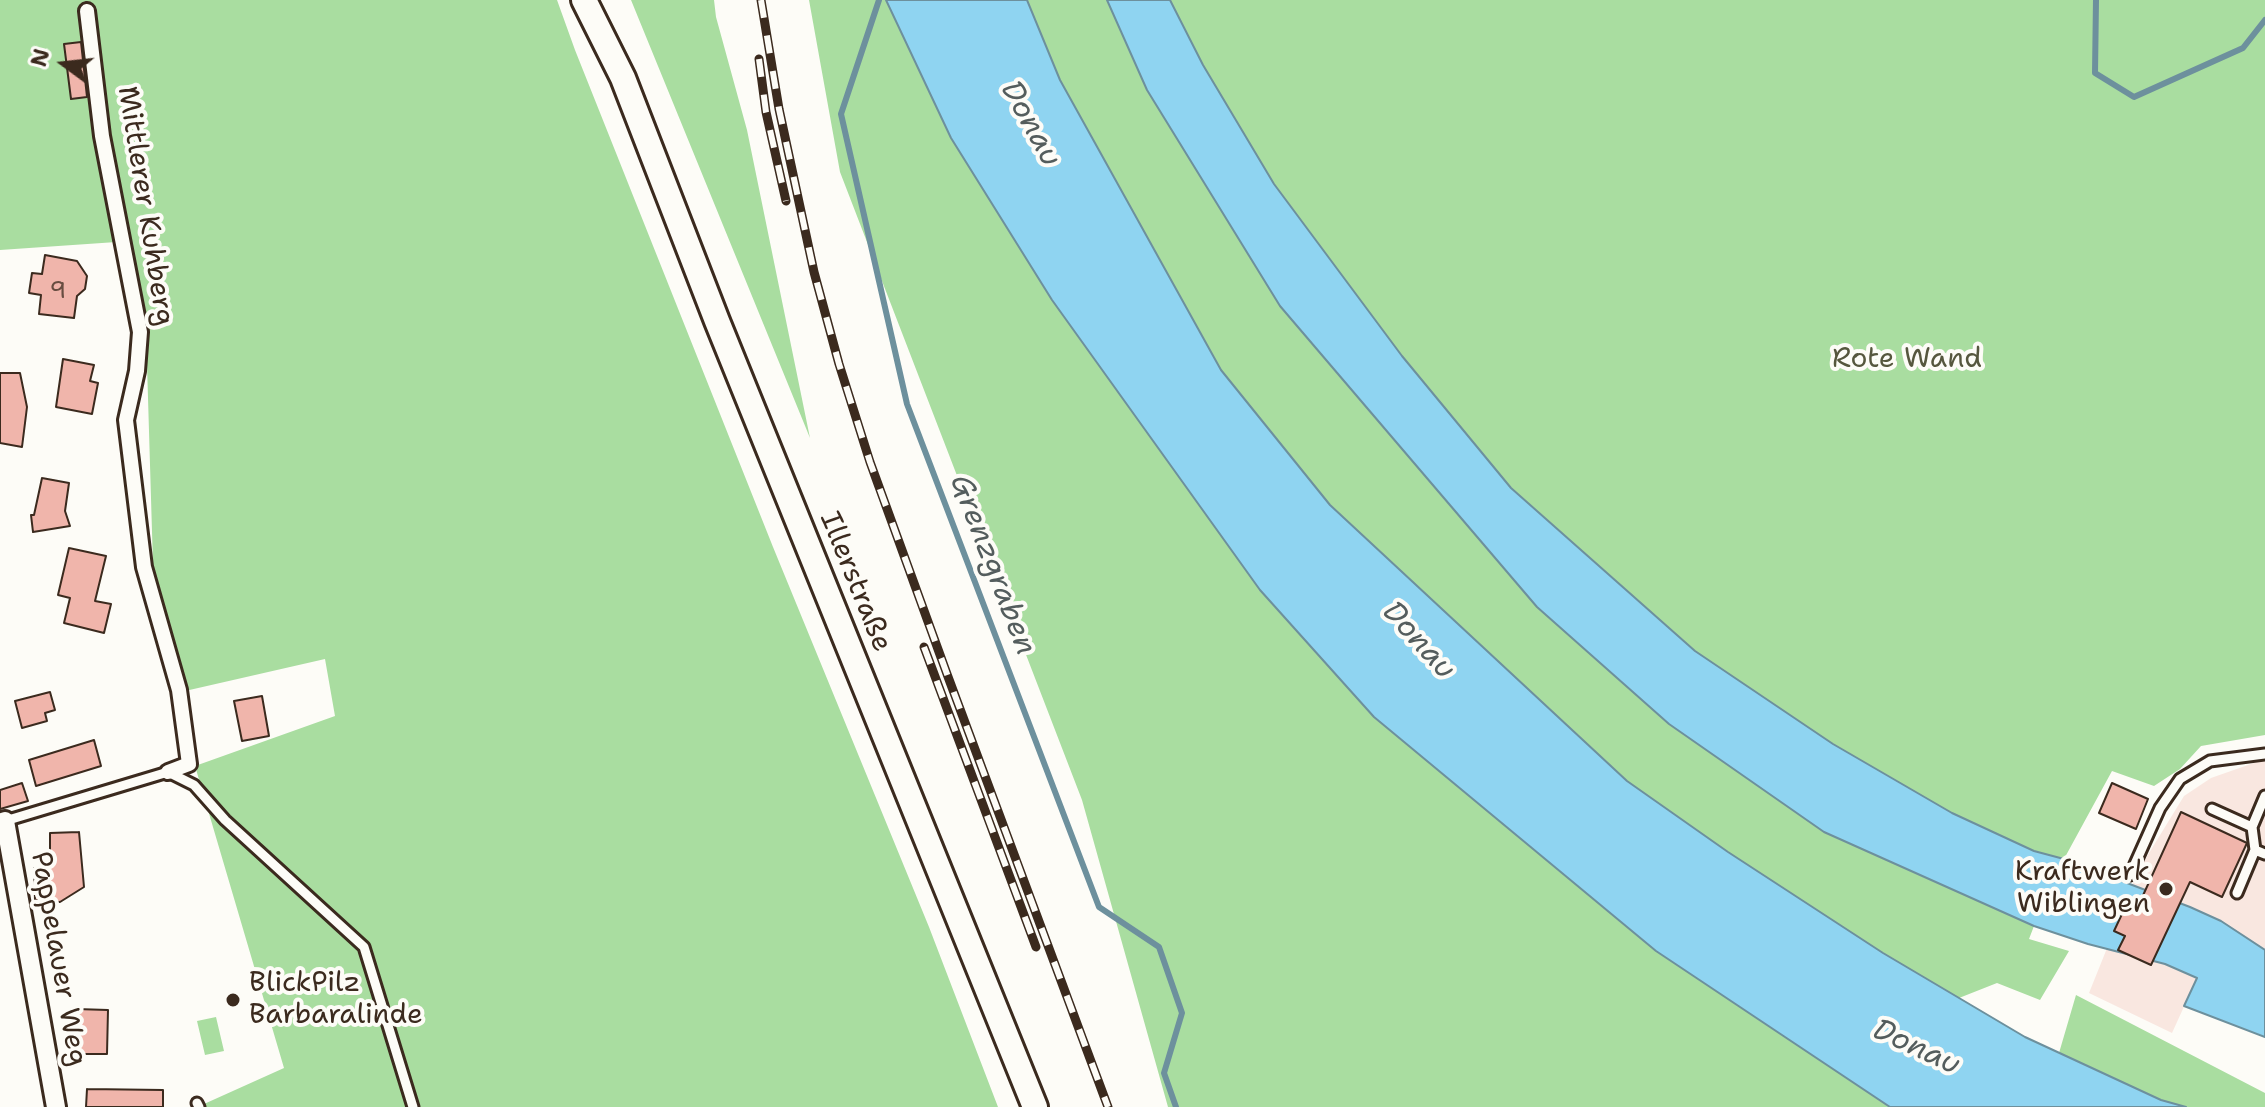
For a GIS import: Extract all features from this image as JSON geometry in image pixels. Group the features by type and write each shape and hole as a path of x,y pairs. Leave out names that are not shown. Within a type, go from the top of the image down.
{"main road":[{"name":"Illerstraße","path":"584,0 623,78 717,321 1035,1107"},
{"name":"Illerstraße","path":"602,0 623,78"}],"street":[{"name":"Mittlerer Kuhberg","path":"87,11 102,136 140,332 137,371 126,420 144,567 179,690 189,764 168,772"},
{"name":"Pappelauer Weg","path":"2,822 56,1107"}],"lane":[{"path":"2130,875 2160,808 2180,779 2210,761 2265,754"},
{"path":"2,822 168,772 194,785 225,820 364,947 413,1107"},
{"path":"2237,893 2260,852 2252,827 2265,796"},
{"path":"2212,809 2252,827"}],"shaded area":[{"path":"2265,759 2265,950 2221,921 2190,907 2197,978 2172,1033 2089,993 2138,871 2184,796 2211,778"}],"green space":[{"path":"0,0 557,0 773,547 929,927 998,1107 204,1107 204,1104 284,1068 195,766 335,716 325,659 185,691 153,565 146,331 131,241 0,250"},
{"path":"631,0 714,0 747,130 810,438"},
{"path":"809,0 886,0 951,138 1052,300 1260,590 1374,717 1656,951 1890,1107 1168,1107 1082,800 840,172"},
{"path":"1027,0 1107,0 1147,90 1537,607 1669,724 1824,831 2034,926 2029,939 2069,951 2040,1000 1997,983 1959,998 1883,953 1728,852 1627,781 1330,505 1221,370 1060,80"},
{"name":"Rote Wand","path":"1170,0 2265,0 2265,735 2201,746 2180,769 2154,786 2112,771 2064,859 2034,851 1952,813 1833,744 1695,651 1511,488 1402,356 1274,184 1203,65"},
{"path":"2076,995 2265,1093 2265,1107 2186,1107 2161,1100 2059,1053"},
{"path":"216,1017 224,1051 205,1055 197,1021"}],"water":[{"name":"Donau","path":"886,0 1027,0 1060,80 1221,370 1330,505 1627,781 1728,852 1883,953 2025,1037 2161,1100 2186,1107 1890,1107 1656,951 1374,717 1260,590 1052,300 951,138"},
{"path":"1107,0 1170,0 1203,65 1274,184 1402,356 1511,488 1695,651 1833,744 1952,813 2034,851 2064,859 2190,907 2221,921 2265,950 2265,1037 2184,1006 2197,978 2165,964 2034,926 1824,832 1669,724 1537,607 1280,306 1147,90"}],"building":[{"path":"81,42 87,97 71,99 64,44"},
{"path":"45,255 77,261 87,276 85,289 77,296 74,318 39,314 41,295 29,293 32,273 42,274"},
{"path":"63,359 94,365 90,381 98,383 92,414 56,407"},
{"path":"0,373 20,373 27,407 22,447 0,443"},
{"path":"42,478 69,483 65,511 70,526 33,532 31,515 34,515"},
{"path":"69,548 106,556 95,601 111,604 104,633 64,623 70,598 58,595"},
{"path":"50,692 55,710 45,713 47,721 22,728 15,701"},
{"path":"262,696 269,736 242,741 234,701"},
{"path":"94,740 101,766 36,786 29,760"},
{"path":"22,783 28,801 0,809 0,790"},
{"path":"2112,783 2148,799 2136,829 2099,813"},
{"name":"Kraftwerk Wiblingen","path":"2181,812 2247,843 2222,897 2190,882 2151,965 2118,950 2125,936 2114,931 2130,897 2140,902"},
{"path":"79,832 84,887 60,902 35,900 34,868 50,868 50,833"},
{"path":"76,1009 108,1010 107,1054 75,1054"},
{"path":"87,1089 163,1090 163,1107 86,1107"}],"waterway":[{"name":"Grenzgraben","path":"879,0 841,114 907,404 1099,907 1159,947 1182,1013 1164,1073 1176,1107"},
{"path":"2096,0 2095,73 2134,97 2243,48 2265,20"}],"railway":[{"path":"761,0 779,109 814,272 839,364 870,462 1108,1107"},
{"path":"759,59 766,112 786,201"},
{"path":"924,647 1036,947"}],"place":[{"name":"Kraftwerk Wiblingen","path":"2166,889"},
{"name":"BlickPilz Barbaralinde","path":"233,1000"}]}
